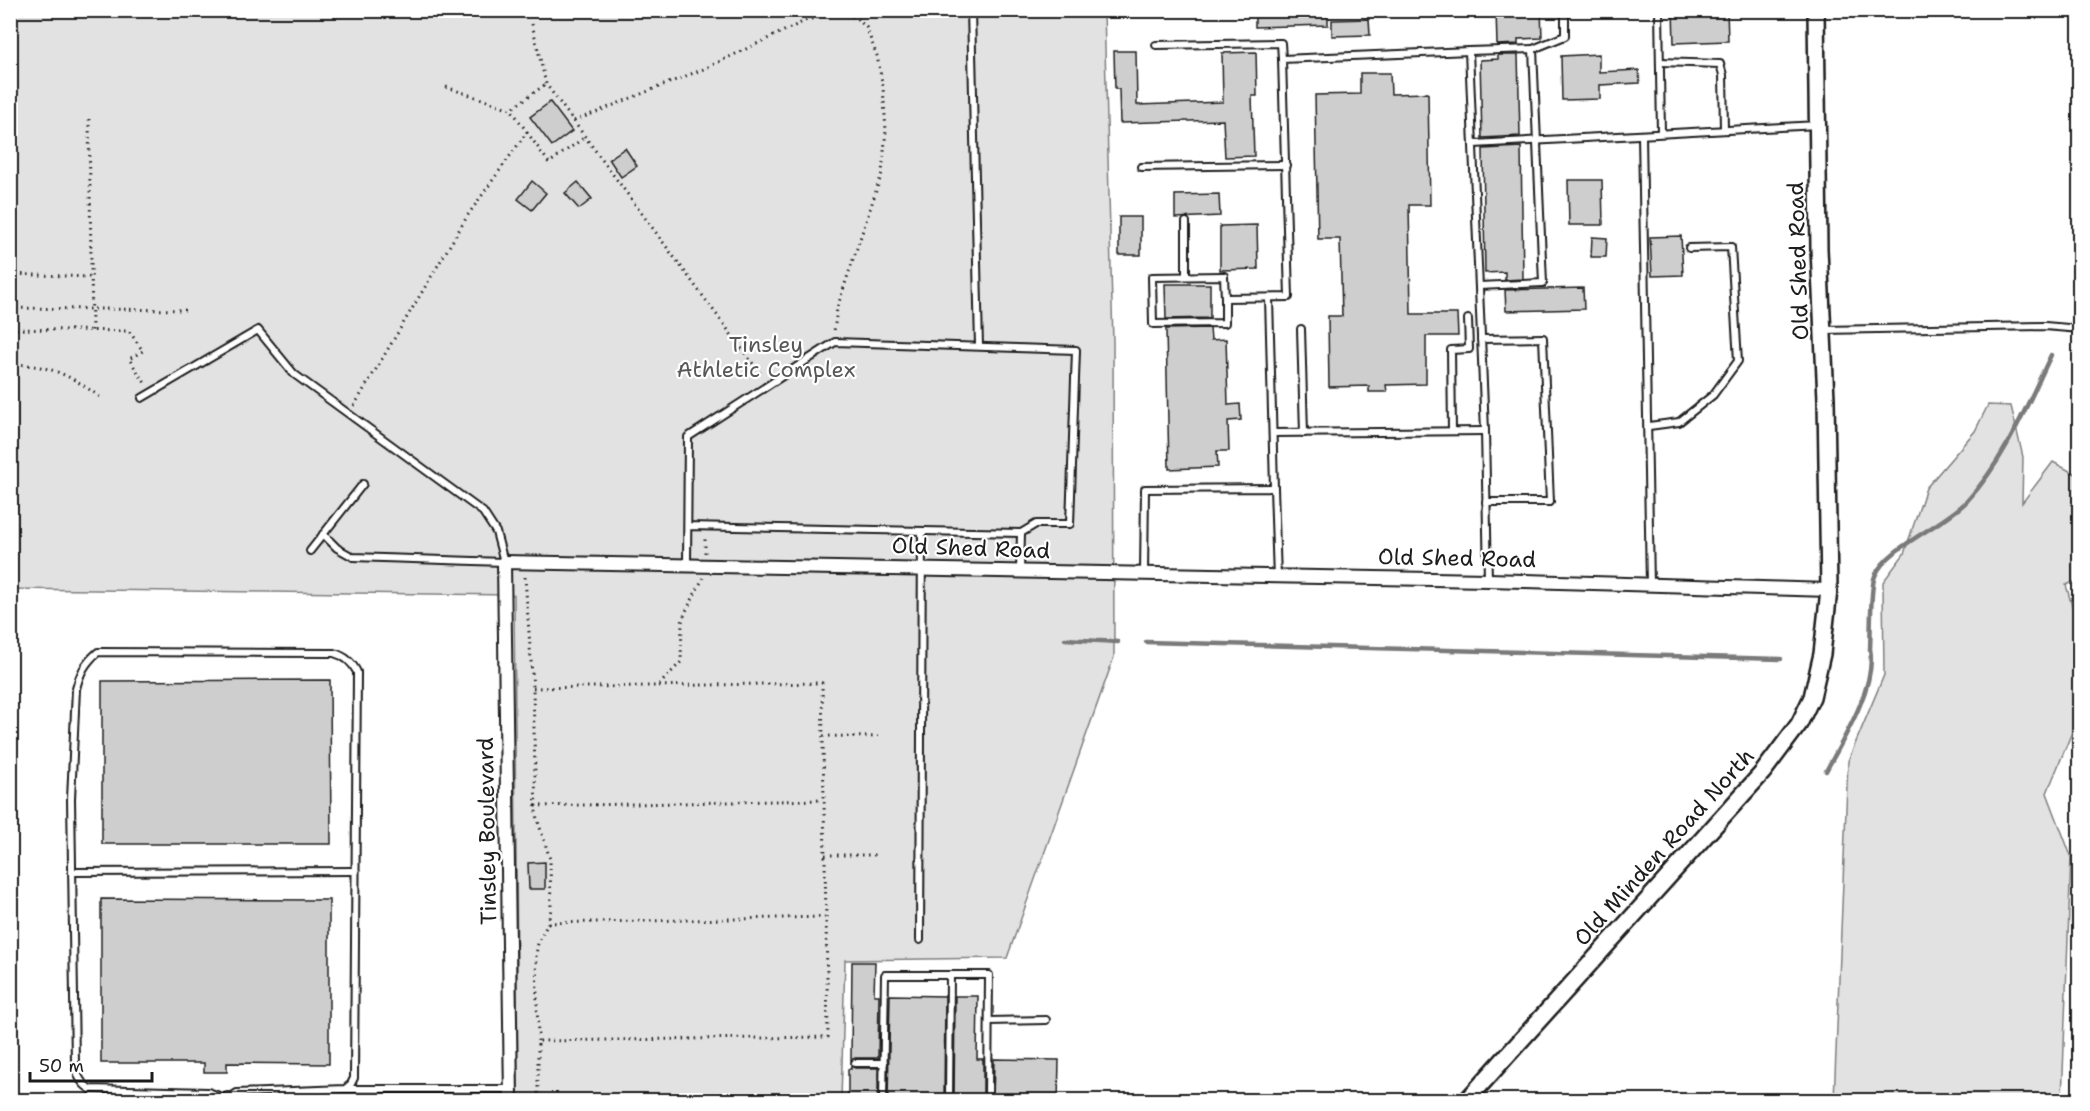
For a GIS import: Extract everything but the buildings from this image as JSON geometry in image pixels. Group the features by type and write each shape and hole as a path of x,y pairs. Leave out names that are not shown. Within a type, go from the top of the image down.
{"street":[{"name":"Old Shed Road","path":"504,562 1277,578 1488,580 1829,590 1819,249 1816,10"},
{"name":"Tinsley Boulevard","path":"504,562 511,1095"},
{"name":"Old Minden Road North","path":"1467,1101 1762,772 1799,724 1812,697 1819,665 1829,590"}],"lane":[{"path":"971,10 979,346"},
{"path":"1659,10 1661,134"},
{"path":"1282,59 1533,49 1565,36 1565,16"},
{"path":"1156,45 1281,43 1287,165 1289,297 1225,298"},
{"path":"1479,286 1543,283 1533,49"},
{"path":"1469,51 1485,431 1488,580"},
{"path":"1660,62 1720,64 1723,75 1724,129"},
{"path":"1474,144 1818,125"},
{"path":"1642,135 1649,426 1650,585"},
{"path":"1141,167 1287,165"},
{"path":"1186,222 1186,276"},
{"path":"1649,426 1679,422 1713,395 1738,361 1731,247 1689,248"},
{"path":"1224,276 1225,298 1225,323 1153,324 1152,277 1224,276"},
{"path":"1269,298 1277,578"},
{"path":"1452,431 1451,350 1469,349 1468,319"},
{"path":"1823,330 2045,326 2079,329"},
{"path":"1301,329 1304,433"},
{"path":"142,398 258,330 294,375 483,512 496,532 504,562 353,557 337,548 323,534"},
{"path":"1481,339 1543,338 1550,502 1486,502"},
{"path":"687,565 688,437 835,342 1076,350 1070,524 1036,524 1022,533 688,526"},
{"path":"1273,433 1485,431"},
{"path":"310,551 363,484"},
{"path":"1144,574 1145,489 1274,488"},
{"path":"920,940 922,531"},
{"path":"1020,572 1022,533"},
{"path":"345,1089 354,1078 357,672 354,665 346,658 334,653 98,652 86,662 76,690 71,799 75,1062 78,1078 83,1085 90,1089 208,1092 228,1100 237,1093 345,1089 511,1095"},
{"path":"72,872 355,871"},
{"path":"883,1101 885,975 989,975 988,1101"},
{"path":"949,1101 950,975"},
{"path":"988,1021 1046,1020"},
{"path":"855,1063 884,1063"}],"path":[{"path":"574,121 706,68 807,20 837,13 855,17 861,22 866,27 877,56 883,87 885,156 882,173 835,316 835,342"},
{"path":"532,24 546,84 769,385"},
{"path":"511,109 546,84"},
{"path":"446,87 511,109 549,163 585,137"},
{"path":"89,119 92,331"},
{"path":"348,415 468,215 527,132"},
{"path":"10,274 91,277"},
{"path":"10,308 185,310"},
{"path":"10,329 129,331 143,351 129,359 151,392"},
{"path":"10,364 49,368 65,375 100,397"},
{"path":"659,685 681,662 682,622 705,575 705,527"},
{"path":"524,562 532,688 535,806 550,859 551,909 548,923 538,943 536,955 538,1101"},
{"path":"532,688 822,683 823,736 828,1037 538,1041"},
{"path":"823,736 878,737"},
{"path":"535,806 823,800"},
{"path":"825,855 876,855"},
{"path":"548,923 825,917"}],"green space":[{"name":"Tinsley Athletic Complex","path":"11,11 1104,11 1113,342 1114,657 1007,958 845,960 841,1100 518,1100 514,595 11,589"},
{"path":"1988,405 2011,406 2023,457 2022,503 2053,462 2079,476 2079,580 2066,585 2079,630 2079,715 2047,793 2071,856 2062,1100 1834,1100 1848,761 1884,675 1883,582 1904,554 1926,488 1975,431"}],"waterway":[{"path":"2077,292 2080,264"},
{"path":"1826,771 1864,695 1871,663 1871,600 1875,576 1881,565 1891,555 1957,510 1981,485 2004,450 2051,355"},
{"path":"1065,639 1118,642"},
{"path":"1146,642 1781,659"}]}
